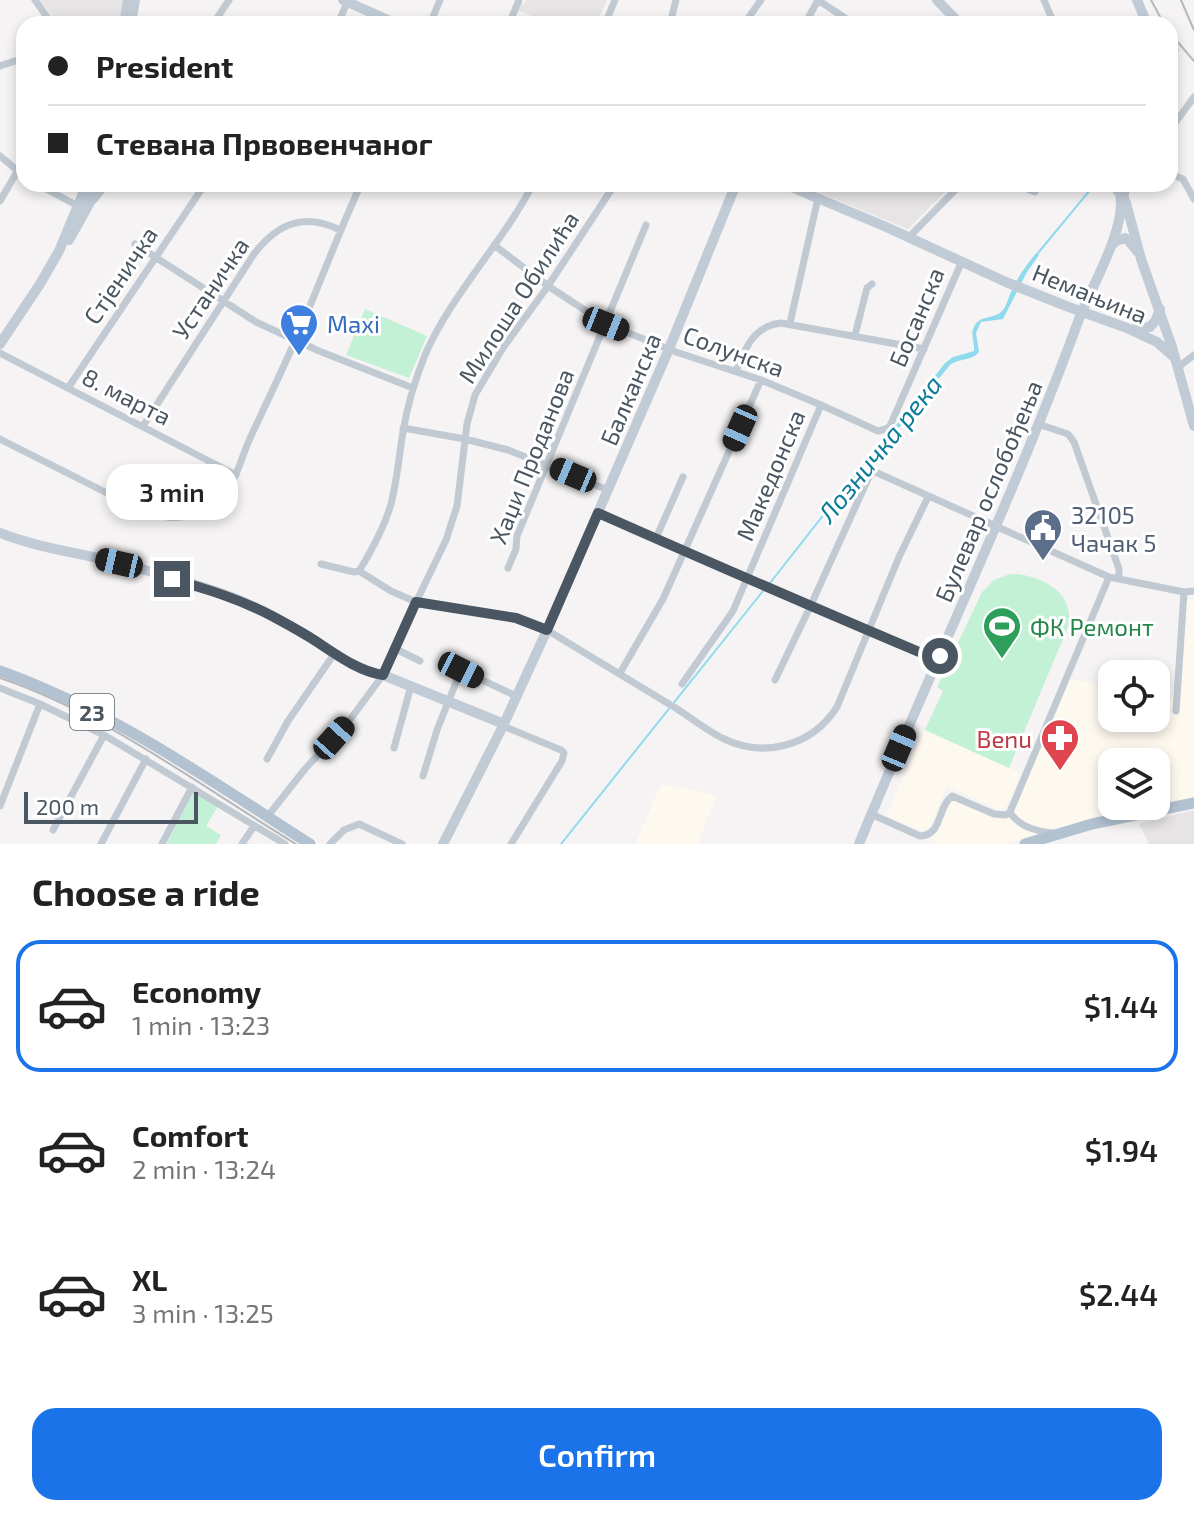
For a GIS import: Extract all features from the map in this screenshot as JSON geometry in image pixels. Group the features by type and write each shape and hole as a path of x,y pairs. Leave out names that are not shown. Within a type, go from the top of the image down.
{"main road":[{"name":"23","path":"0,671 63,697 125,729 310,844"},
{"path":"1025,844 1092,824 1194,803"}],"street":[{"path":"818,0 842,16"},
{"path":"937,0 952,16"},
{"path":"346,1 379,16"},
{"path":"1178,119 1194,97"},
{"path":"0,156 16,170"},
{"path":"1178,177 1183,179 1194,199"},
{"path":"0,201 16,180"},
{"path":"55,192 84,205"},
{"path":"84,205 86,192"},
{"path":"0,344 40,284 91,192"},
{"path":"84,205 98,192"},
{"name":"Стјеничка","path":"68,388 200,192"},
{"path":"0,439 103,491 172,518 202,512 214,505 227,492 236,475 357,192"},
{"path":"359,571 385,523 403,428 426,353 446,315 528,192"},
{"name":"Милоша Обилића","path":"271,812 349,721 383,675 452,524 461,483 470,411 481,383 610,192"},
{"name":"Балканска","path":"445,844 547,630 669,349 733,192"},
{"name":"Немањина","path":"803,192 1006,282 1127,328 1157,342 1176,363"},
{"path":"909,237 953,192"},
{"path":"1119,193 1160,309 1194,426"},
{"name":"Булевар ослобођења","path":"859,844 996,527 1109,248 1121,216 1119,193"},
{"path":"790,323 818,198"},
{"name":"Устаничка","path":"143,426 263,243 276,231 304,221 327,224 340,230"},
{"name":"Хаџи Проданова","path":"508,568 516,549 517,536 646,225"},
{"path":"1109,248 1125,238 1141,257"},
{"path":"135,244 256,322 295,341 413,388"},
{"name":"Солунска","path":"494,245 606,324 761,380 875,431 884,430"},
{"name":"Босанска","path":"884,430 890,426 962,261"},
{"name":"Немањина","path":"986,271 1071,301 1089,295"},
{"path":"855,335 867,288 872,284"},
{"path":"1089,295 1090,305 1101,318"},
{"path":"1066,306 1075,316 1075,330"},
{"path":"1127,328 1138,330 1150,327 1160,309"},
{"path":"1075,330 1089,319 1101,318"},
{"path":"736,371 754,336 773,324 790,323 924,349"},
{"name":"8. марта","path":"0,353 236,475"},
{"path":"1176,363 1194,355"},
{"path":"620,673 663,599 761,380"},
{"name":"Македонска","path":"682,684 733,611 821,405"},
{"path":"1038,424 1068,434 1074,442 1119,569 1119,579"},
{"path":"403,428 508,450 608,490"},
{"path":"775,680 873,471 1109,577 1184,592 1194,591"},
{"path":"656,538 683,477"},
{"path":"321,564 359,571 416,602 516,618 547,630 721,737 763,748 779,747 803,740 823,726 837,707 905,543 928,497"},
{"path":"598,513 938,660"},
{"path":"0,533 119,563 231,597 287,624 373,674 383,675 449,701 561,750 564,753 562,761 511,844"},
{"path":"871,814 926,836 936,829 947,799 952,796 994,814 1006,815 1010,812 1109,577"},
{"path":"1176,711 1184,592"},
{"path":"394,648 420,661"},
{"path":"267,759 288,721 334,654"},
{"path":"448,661 516,696"},
{"path":"423,776 461,670"},
{"path":"394,748 411,686"},
{"path":"0,688 104,735 285,844"},
{"path":"0,806 40,704"},
{"path":"53,830 104,735"},
{"path":"101,844 146,759"},
{"path":"162,844 192,787"},
{"path":"1010,812 1028,827 1059,834"},
{"path":"330,844 344,830 359,824 402,844"},
{"path":"242,844 254,826"},
{"path":"385,835 387,844"}],"shaded area":[{"path":"40,0 124,0 121,16 52,16"},
{"path":"526,0 607,0 600,16 532,16 517,10 520,3 524,4"},
{"path":"818,192 945,192 908,229"},
{"path":"1194,599 1194,797 1170,802 1170,748 1098,748 1098,818 1047,830 1020,821 1014,811 1069,679 1098,684 1098,732 1170,732 1170,698 1181,700 1187,600"},
{"path":"925,730 1021,773 1006,807 1001,810 947,786 930,826 922,831 886,816"},
{"path":"661,784 717,795 697,844 635,844"},
{"path":"955,800 1008,817 1014,824 1036,834 1006,844 939,844 931,838 948,802"},
{"path":"1194,810 1194,844 1149,844 1139,824 1170,820 1170,816"}],"green space":[{"path":"365,309 427,336 409,378 346,355"},
{"name":"ФК Ремонт","path":"1010,574 1034,578 1057,590 1067,605 1070,622 1009,768 925,730 943,691 937,687 982,592 994,580"},
{"path":"192,791 218,806 206,826 221,835 216,844 167,844"}],"water":[{"path":"1036,253 1039,255 1003,319 981,322 976,333 979,352 950,365 893,435 890,433 945,363 953,357 974,351 972,333 976,323 1003,310 1017,280"}],"waterway":[{"name":"Лозничка река","path":"1038,253 1088,192"},
{"name":"Лозничка река","path":"770,583 893,431"},
{"name":"Лозничка река","path":"561,844 763,591"}],"railway":[{"path":"1151,0 1160,16"},
{"path":"1181,0 1194,30"},
{"path":"1178,42 1194,61"},
{"path":"0,678 40,693 116,731 296,844"}],"place":[{"name":"Maxi","path":"299,357"},
{"name":"32105 Чачак 5","path":"1043,562"},
{"name":"ФК Ремонт","path":"1002,660"},
{"name":"Benu","path":"1060,772"}],"route":[{"path":"172,579 231,597 268,614 334,654 373,674 383,675 416,602 516,618 547,630 598,513 810,607 938,660 940,656"}]}
